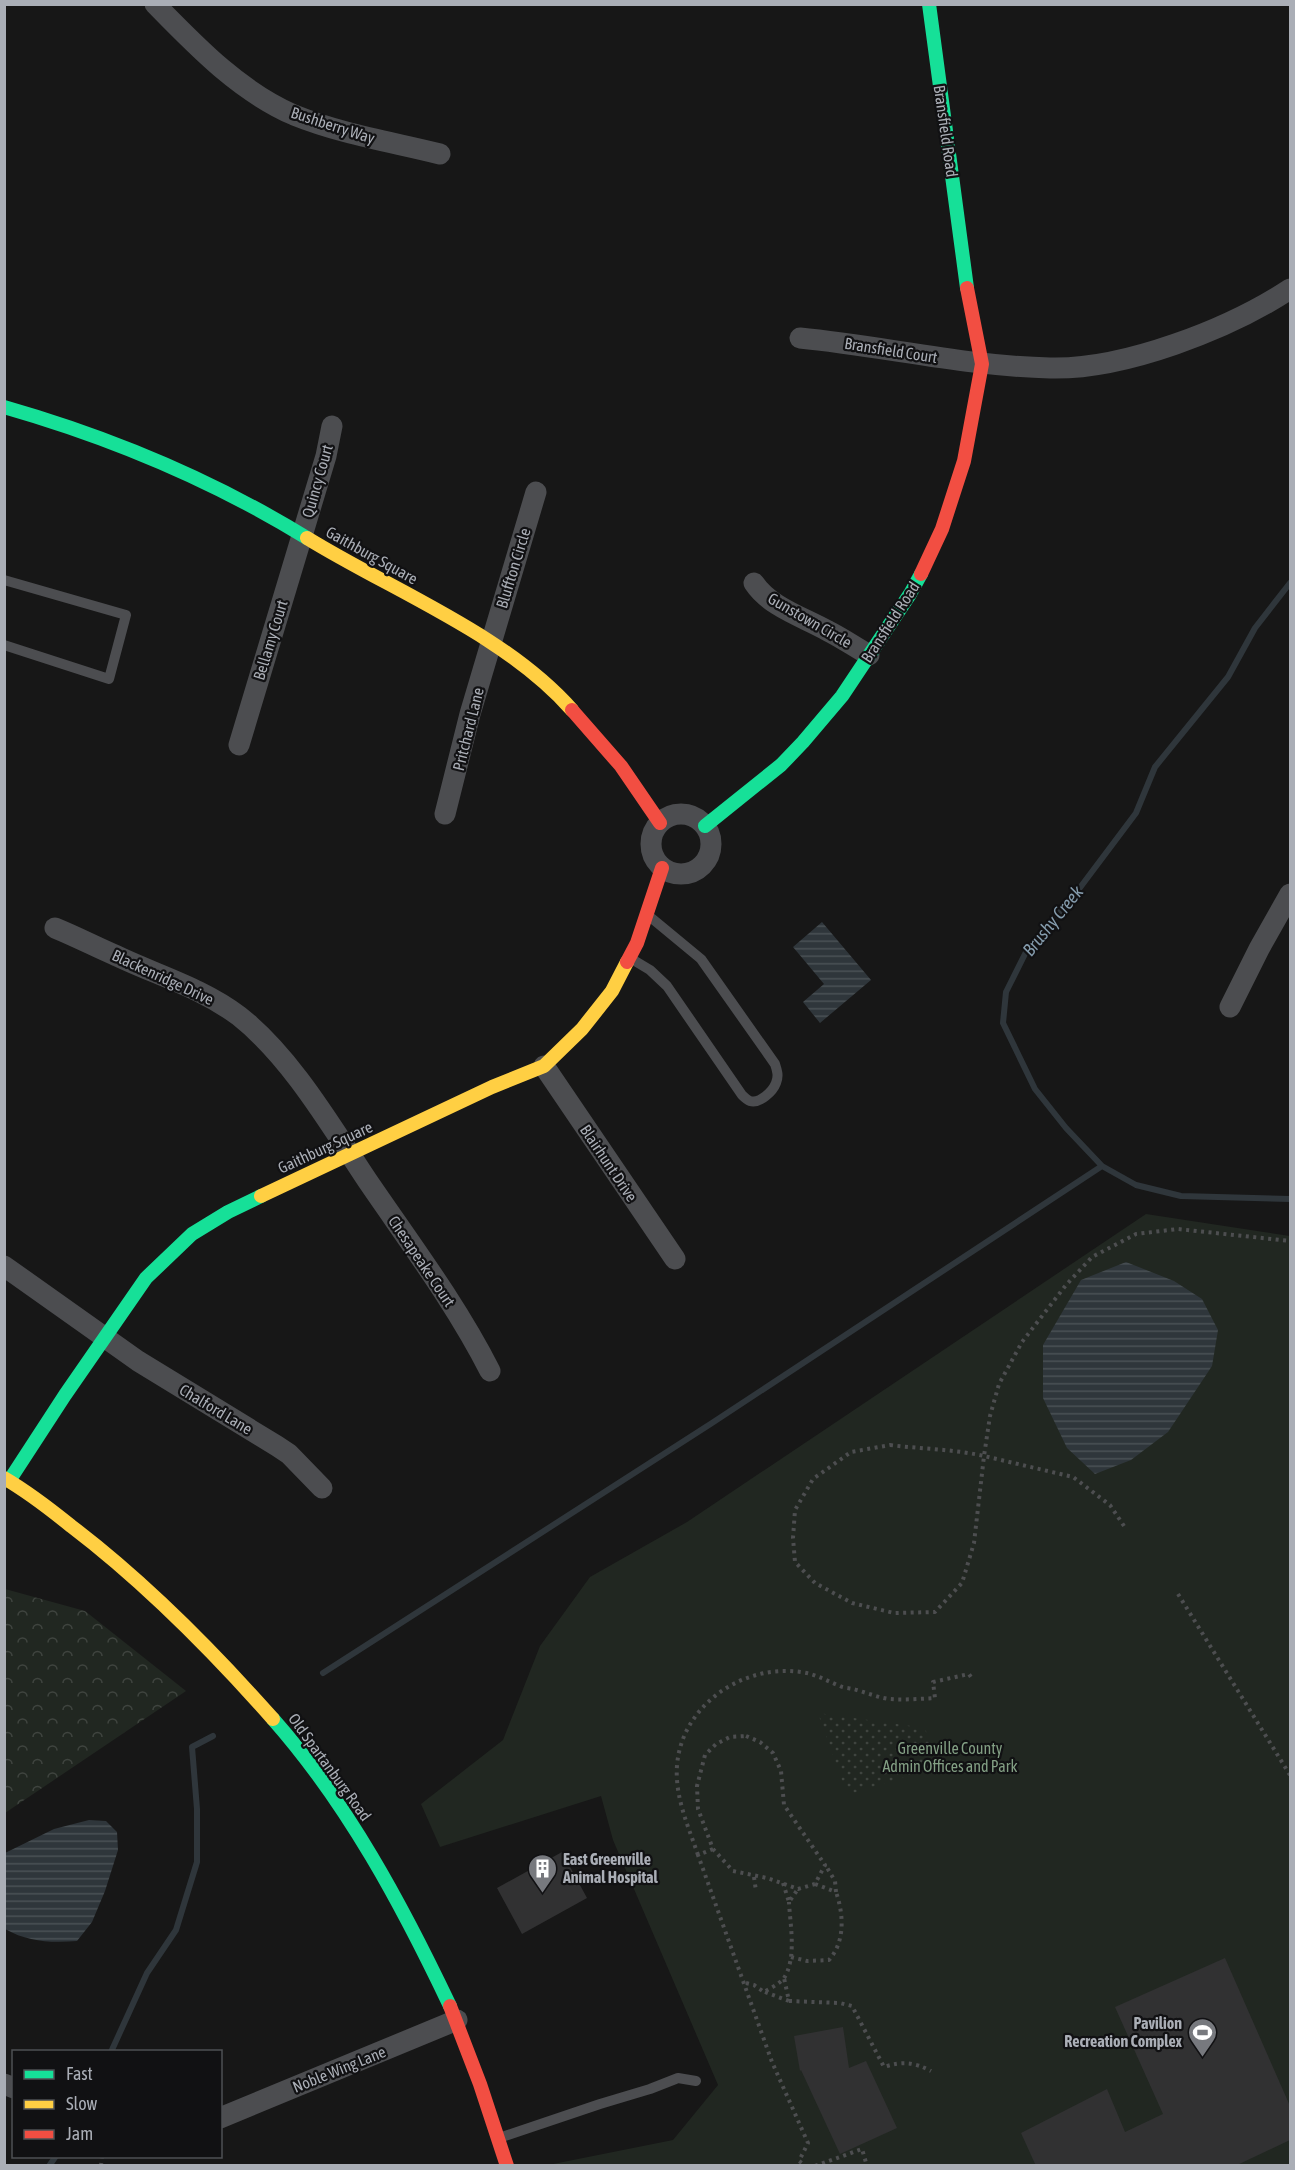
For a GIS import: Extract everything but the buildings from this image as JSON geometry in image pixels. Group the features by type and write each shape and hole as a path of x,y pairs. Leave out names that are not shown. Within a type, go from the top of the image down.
{"street":[{"name":"Bushberry Way","path":"155,4 218,66 273,104 313,122 440,154"},
{"name":"Bransfield Road","path":"705,826 781,765 842,696 910,594 930,557 942,529 964,461 981,364 967,291 929,4"},
{"path":"981,364 1052,368 1121,359 1198,335 1238,318 1290,289"},
{"name":"Bransfield Court","path":"800,338 981,364"},
{"name":"Gaithburg Square","path":"4,407 56,423 152,460 264,512 348,563 442,612 520,663 565,702 621,766 660,823"},
{"name":"Quincy Court","path":"302,534 326,456 332,426"},
{"name":"Bluffton Circle","path":"490,644 536,492"},
{"name":"Bellamy Court","path":"238,745 302,534"},
{"name":"Gunstown Circle","path":"754,583 763,594 783,608 830,631 869,655"},
{"name":"Pritchard Lane","path":"445,814 490,644"},
{"path":"674,814 683,814 699,820 705,826 710,834 710,854 699,870 680,875 662,868 651,851 654,831 660,823 674,814"},
{"name":"Gaithburg Square","path":"7,1479 147,1278 192,1234 228,1212 349,1153 492,1087 544,1066 598,1011 612,991 630,957 662,868"},
{"path":"1230,1008 1259,949 1290,894"},
{"name":"Blackenridge Drive","path":"55,928 188,985 216,1000 240,1017 264,1039 290,1069 349,1153"},
{"name":"Blairhunt Drive","path":"544,1066 675,1259"},
{"name":"Chesapeake Court","path":"349,1153 469,1330 490,1371"},
{"name":"Chalford Lane","path":"4,1266 138,1361 289,1454 322,1488"},
{"name":"Old Spartanburg Road","path":"7,1479 96,1544 201,1638 265,1707 317,1772 367,1847 405,1912 457,2020 474,2063 507,2166"},
{"name":"Noble Wing Lane","path":"222,2117 457,2020"}],"lane":[{"path":"4,580 126,615 110,679 4,645"},
{"path":"630,957 650,970 667,986 742,1095 750,1101 758,1101 769,1093 776,1083 778,1073 775,1064 701,959 647,914"},
{"path":"499,2138 678,2078 696,2081"}],"path":[{"path":"1124,1526 1110,1506 1073,1477 984,1456 960,1450 931,1450 890,1445 851,1452 813,1479 795,1510 793,1538 795,1562 814,1583 852,1603 894,1613 935,1612 962,1583 974,1544 984,1456 990,1416 999,1384 1022,1342 1066,1285 1092,1257 1136,1234 1178,1229 1290,1241"},
{"path":"1179,1594 1290,1775"},
{"path":"806,2166 798,2163 808,2143 772,2062 683,1814 677,1778 679,1757 691,1723 707,1701 726,1687 751,1676 769,1672 801,1671 825,1678 841,1686 888,1699 935,1698 933,1682 969,1674 973,1680"},
{"path":"791,1957 819,1962 829,1960 836,1952 841,1939 841,1905 835,1881 784,1805 782,1771 773,1753 760,1742 746,1736 730,1737 716,1744 705,1755 697,1786 698,1809 713,1849 734,1870 754,1877 783,1883 798,1889 815,1884 837,1892"},
{"path":"698,1856 713,1849"},
{"path":"815,1884 825,1865"},
{"path":"754,1877 756,1891"},
{"path":"764,1992 777,1985 784,1977 791,1957 789,1902 783,1883"},
{"path":"789,1902 798,1889"},
{"path":"784,1977 789,2001"},
{"path":"745,1983 789,2001 840,2003 852,2006 884,2067 909,2062 932,2071"},
{"path":"815,2166 862,2149 867,2166"}],"green space":[{"name":"Greenville County Admin Offices and Park","path":"1146,1214 1290,1236 1290,2165 548,2165 673,2140 718,2085 613,1840 601,1796 440,1847 421,1804 503,1740 540,1646 590,1577 687,1522"},
{"path":"5,1589 85,1611 186,1691 5,1813"},
{"path":"818,1713 925,1728 937,1767 847,1795"}],"shaded area":[{"path":"822,922 871,980 820,1023 803,1002 824,984 793,947"},
{"path":"1126,1262 1174,1281 1202,1299 1218,1330 1212,1366 1168,1432 1131,1460 1095,1474 1067,1448 1043,1398 1043,1345 1081,1280"},
{"path":"89,1820 106,1821 117,1832 118,1850 92,1922 77,1941 40,1941 22,1937 5,1929 5,1853 54,1829"}],"waterway":[{"name":"Brushy Creek","path":"1290,583 1255,628 1228,677 1155,767 1136,813 1076,893 1027,950 1006,992 1003,1023 1035,1089 1066,1128 1102,1166 1136,1185 1181,1196 1290,1199"},
{"path":"323,1673 712,1423 1102,1166"},
{"path":"112,2050 147,1973 176,1930 197,1862 197,1809 192,1747 213,1736"},
{"path":"49,2166 55,2158"}],"traffic: fast":[{"path":"929,4 967,288"},
{"path":"4,407 83,432 160,462 272,517 307,538"},
{"path":"705,826 781,765 803,742 842,696 921,574"},
{"path":"9,1481 146,1278 192,1234 228,1212 261,1196"},
{"path":"273,1719 326,1786 372,1856 413,1930 450,2006"}],"traffic: slow":[{"path":"307,538 481,636 545,683 572,710"},
{"path":"261,1196 492,1087 544,1066 582,1029 612,991 627,962"},
{"path":"4,1478 55,1513 152,1594 202,1642 273,1719"}],"traffic: jam":[{"path":"921,574 942,529 964,461 982,364 967,288"},
{"path":"572,710 621,766 660,823"},
{"path":"627,962 637,943 662,868"},
{"path":"450,2006 480,2084 507,2166"}],"place":[{"name":"East Greenville Animal Hospital","path":"542,1894"},
{"name":"Pavilion Recreation Complex","path":"1203,2058"}]}
